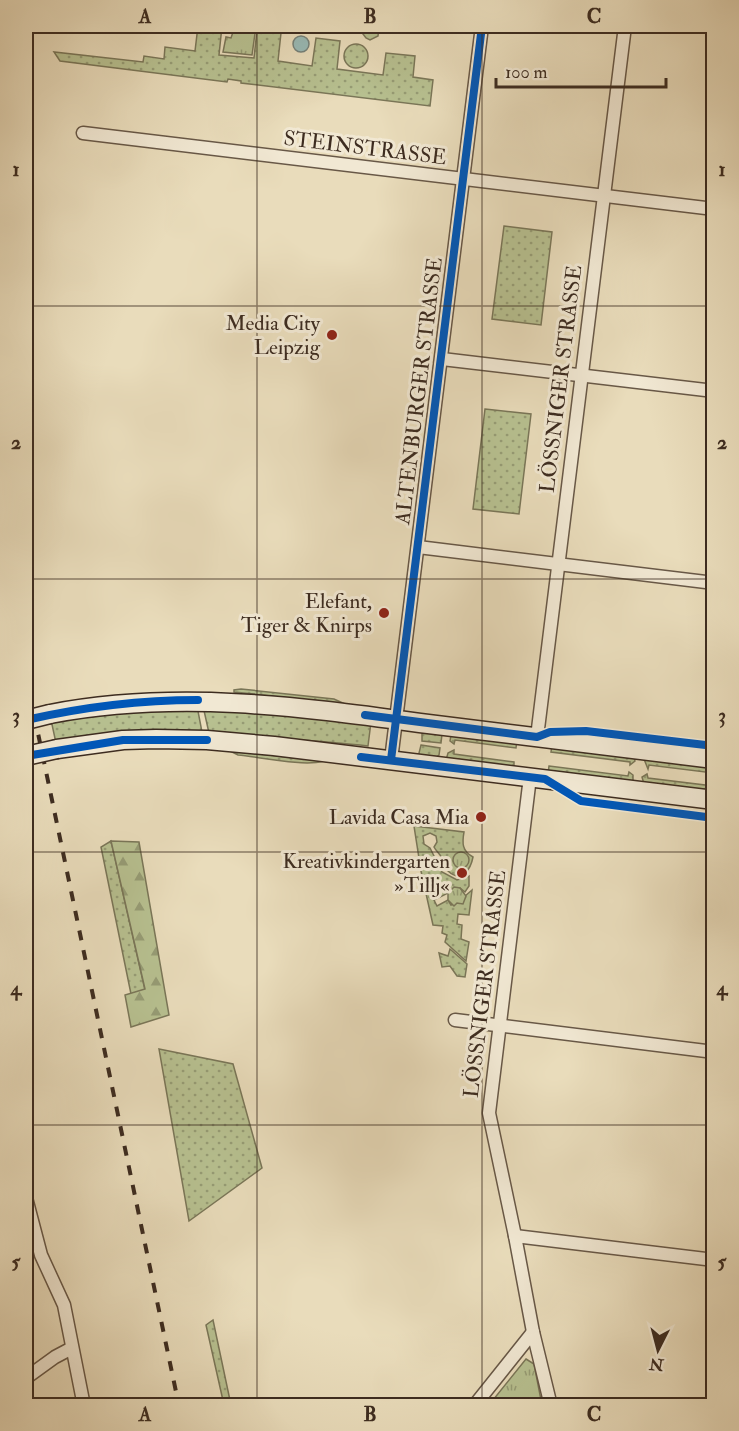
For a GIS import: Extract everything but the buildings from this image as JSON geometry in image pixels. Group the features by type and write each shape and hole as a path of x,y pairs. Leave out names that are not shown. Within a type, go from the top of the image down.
{"main road":[{"path":"26,720 50,714 121,704 189,700 239,702 396,719 714,759"},
{"path":"26,756 57,749 123,740 185,739 274,746 714,800"}],"street":[{"name":"ALTENBURGER STRASSE","path":"391,760 482,26"},
{"name":"LÖSSNIGER STRASSE","path":"537,737 625,26"},
{"name":"STEINSTRASSE","path":"83,133 714,209"},
{"path":"442,359 714,391"},
{"path":"418,547 714,583"},
{"name":"LÖSSNIGER STRASSE","path":"530,777 489,1113 515,1236 532,1332 551,1406"},
{"path":"455,1020 714,1052"},
{"path":"26,1198 40,1255 64,1305 84,1406"},
{"path":"515,1236 714,1260"},
{"path":"474,1406 532,1332"},
{"path":"26,1377 72,1348"}],"green space":[{"path":"198,26 222,26 219,55 254,58 257,30 281,33 278,61 312,66 316,38 340,41 337,69 383,75 386,53 415,56 413,77 433,80 430,106 241,83 241,81 228,79 227,82 60,61 54,52 143,62 144,56 164,59 165,47 195,51"},
{"path":"235,26 256,26 252,55 223,52 226,37 231,38"},
{"path":"361,26 379,26 378,36 370,40 366,38 360,30"},
{"path":"356,44 365,47 368,56 365,65 356,68 347,65 344,56 347,47"},
{"path":"504,226 552,232 541,325 492,319"},
{"path":"485,409 531,414 519,514 473,509"},
{"path":"234,690 334,699 345,704 234,692"},
{"path":"197,706 202,732 56,743 51,720"},
{"path":"203,706 371,722 368,746 209,733"},
{"path":"422,729 442,734 441,743 422,741"},
{"path":"451,735 517,740 516,748 455,740 454,744 450,741"},
{"path":"421,745 440,748 439,755 434,759 418,757"},
{"path":"552,745 633,755 635,761 630,765 630,762 551,752"},
{"path":"454,750 454,754 514,762 514,769 446,760 448,753"},
{"path":"230,751 324,761 305,763 282,761 238,755"},
{"path":"644,759 713,764 713,773 649,765 648,769"},
{"path":"549,766 628,776 629,772 633,775 633,782 548,774"},
{"path":"647,774 648,778 713,786 713,794 644,784 642,777"},
{"path":"414,826 464,832 464,846 473,857 468,870 458,876 447,870 434,847 437,842 436,836 430,833 423,836 424,844 430,848 442,872 457,880 469,876 469,886 465,892 460,888 450,889 448,893 434,900 437,906 448,900 451,905 457,903 472,890 469,915 458,914 457,924 462,925 461,939 469,942 466,961 445,942 447,935 442,933 443,926 433,925"},
{"path":"111,841 145,990 131,994 101,847"},
{"path":"111,841 139,842 169,1015 131,1027 125,995 145,989"},
{"path":"461,852 469,860 461,868 453,860"},
{"path":"454,887 460,888 466,896 463,904 457,903 454,906 448,900 448,893"},
{"path":"450,949 467,964 465,977 457,976 450,966 442,967 439,953 448,956"},
{"path":"159,1049 233,1064 262,1168 189,1221"},
{"path":"213,1320 231,1405 224,1405 206,1325"},
{"path":"526,1359 534,1364 542,1405 489,1405"}],"water":[{"path":"301,36 307,38 309,44 307,50 301,52 295,50 293,44 295,38"}],"railway":[{"path":"26,676 179,1406"}],"cycle path":[{"path":"391,760 482,26"},
{"path":"26,720 111,705 198,700"},
{"path":"365,715 537,737 550,732 586,731 714,746"},
{"path":"26,756 123,740 207,740"},
{"path":"361,757 545,779 581,801 714,818"}],"place":[{"name":"Media City Leipzig","path":"332,335"},
{"name":"Elefant, Tiger & Knirps","path":"384,613"},
{"name":"Lavida Casa Mia","path":"481,817"},
{"name":"Kreativkindergarten »Tillj«","path":"462,873"}]}
